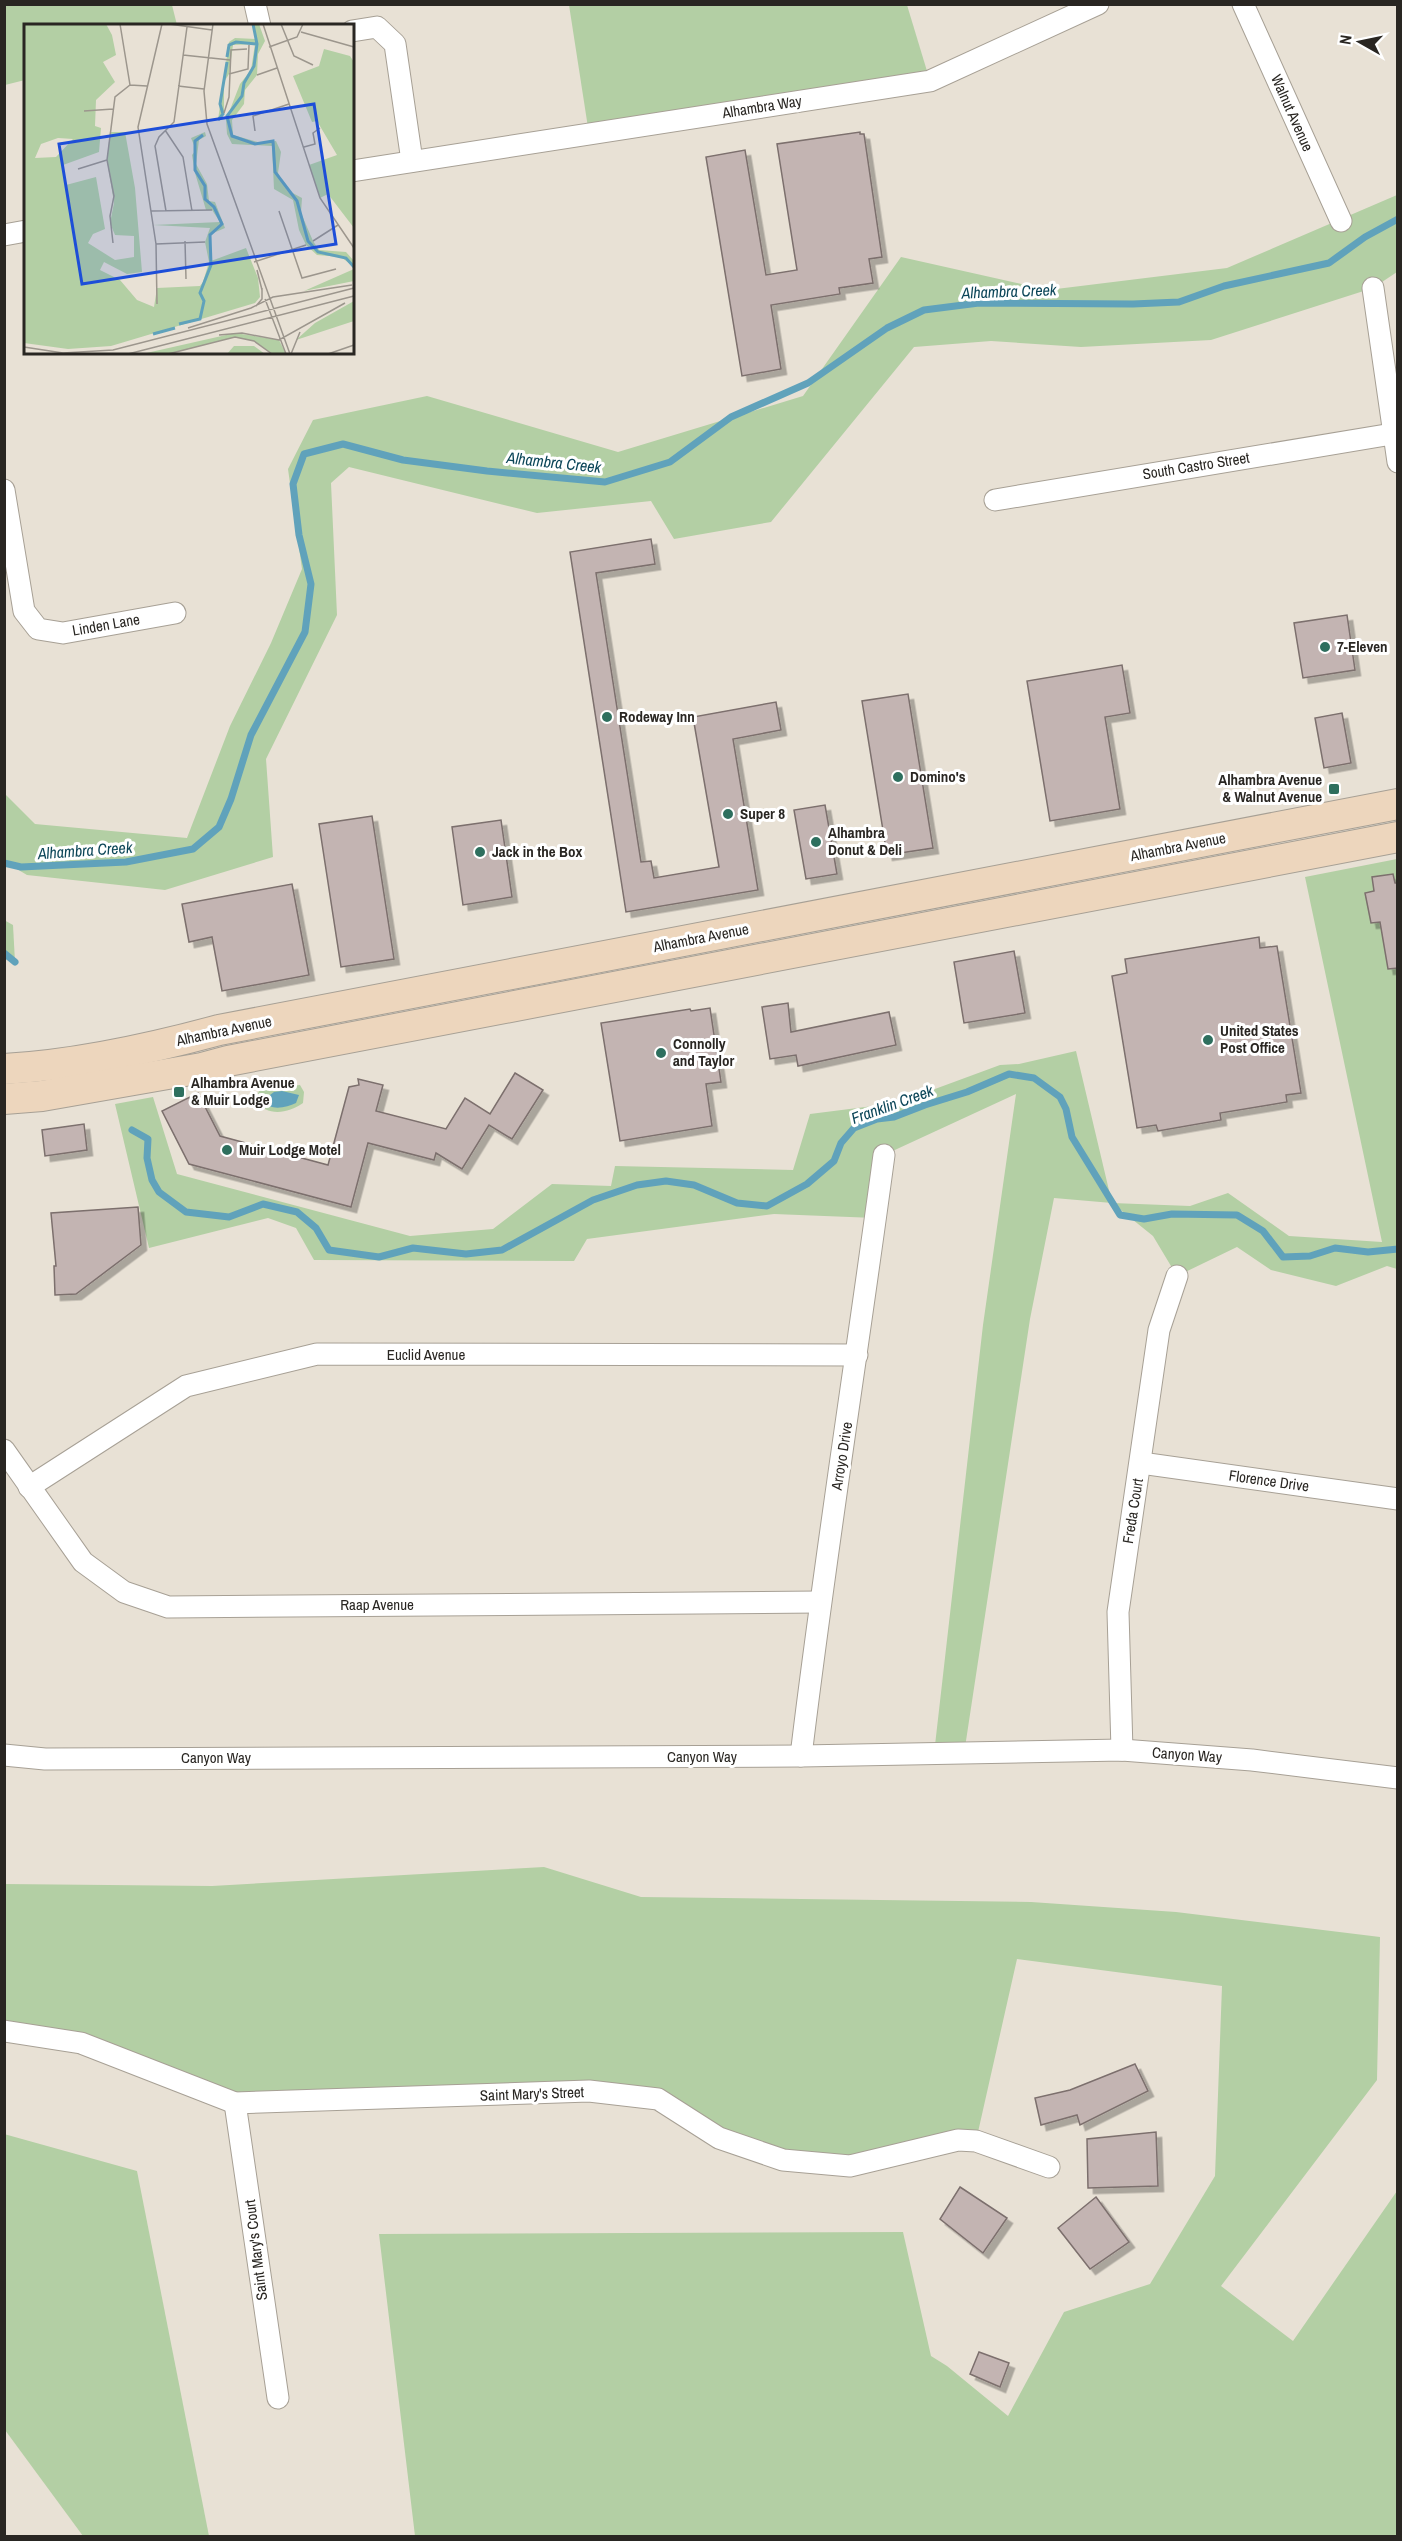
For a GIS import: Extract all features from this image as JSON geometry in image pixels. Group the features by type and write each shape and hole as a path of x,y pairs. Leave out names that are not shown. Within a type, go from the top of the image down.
{"main road":[{"name":"Alhambra Avenue","path":"4,1069 60,1065 183,1040 219,1030 1398,804"},
{"name":"Alhambra Avenue","path":"4,1099 42,1096 202,1068 228,1060 1398,837"}],"street":[{"path":"255,4 260,24"},
{"name":"Alhambra Way","path":"354,171 930,81 1098,4"},
{"name":"Walnut Avenue","path":"1243,4 1341,221"},
{"path":"354,31 377,27 395,44 412,161"},
{"path":"4,235 24,231"},
{"path":"1373,288 1398,462"},
{"name":"South Castro Street","path":"995,500 1395,433"},
{"name":"Linden Lane","path":"4,490 24,611 38,628 63,633 175,613"},
{"name":"Arroyo Drive","path":"801,1756 820,1602 884,1155"},
{"name":"Freda Court","path":"1122,1750 1118,1612 1159,1330 1178,1276"},
{"name":"Euclid Avenue","path":"29,1487 186,1386 317,1354 857,1355"},
{"name":"Raap Avenue","path":"4,1450 83,1562 124,1592 168,1607 820,1602"},
{"name":"Florence Drive","path":"1141,1463 1398,1498"},
{"name":"Canyon Way","path":"4,1755 45,1759 801,1756 1122,1750 1252,1760 1398,1778"},
{"name":"Saint Mary's Street","path":"4,2031 81,2043 235,2103 590,2091 658,2099 719,2138 783,2160 850,2166 958,2140 976,2141 1049,2168"},
{"name":"Saint Mary's Court","path":"235,2103 278,2398"}],"green space":[{"path":"4,5 172,5 177,24 24,24 24,80 5,85"},
{"path":"569,5 907,5 930,81 589,134"},
{"path":"1397,195 1397,272 1373,288 1211,340 1081,347 991,341 914,347 771,522 674,539 651,501 537,513 349,467 331,483 337,615 266,759 273,857 165,890 27,875 5,862 4,793 35,824 187,838 230,726 271,643 302,569 288,469 313,420 427,396 618,452 803,396 901,257 1048,290 1227,268"},
{"path":"1397,859 1397,1269 1387,1266 1336,1286 1271,1270 1237,1247 1177,1276 1153,1236 1112,1203 1190,1206 1228,1193 1289,1236 1382,1242 1305,877"},
{"path":"4,920 13,925 15,962 5,959"},
{"path":"1076,1051 1112,1203 1054,1198 1030,1319 964,1754 934,1754 983,1325 1016,1094 884,1155 875,1218 774,1214 587,1239 574,1261 314,1260 296,1228 268,1218 149,1248 115,1104 153,1097 177,1174 410,1236 493,1229 552,1184 611,1186 615,1166 793,1170 810,1114 897,1103 1000,1065 1019,1064"},
{"path":"300,1085 304,1092 303,1103 290,1110 271,1111 255,1100 260,1089"},
{"path":"544,1867 641,1897 1031,1902 1176,1912 1380,1937 1377,2080 1221,2286 1293,2341 1397,2191 1397,2536 415,2536 379,2234 903,2232 931,2356 947,2366 1008,2416 1064,2312 1150,2284 1215,2176 1222,1986 1017,1959 976,2141 850,2166 783,2160 658,2099 235,2103 159,2075 5,2031 4,1884 212,1886"},
{"path":"4,2134 137,2171 209,2536 83,2536 5,2430"}],"water":[{"path":"282,1091 299,1095 296,1103 278,1108 262,1101 274,1092"}],"building":[{"path":"860,132 864,134 882,257 869,259 873,283 839,288 840,294 771,305 781,369 742,376 706,157 745,150 766,275 797,270 777,144"},
{"path":"651,539 655,564 596,573 641,862 651,861 654,878 719,867 693,717 776,702 781,730 733,739 758,890 626,912 570,552"},
{"name":"7-Eleven","path":"1347,615 1355,670 1303,678 1294,623"},
{"path":"1122,665 1130,713 1105,717 1120,809 1050,821 1027,681"},
{"path":"908,694 933,848 887,855 862,701"},
{"path":"1342,713 1351,763 1324,768 1315,718"},
{"name":"Alhambra Donut & Deli","path":"825,805 837,874 806,879 794,810"},
{"path":"372,816 394,959 341,967 319,824"},
{"name":"Jack in the Box","path":"501,820 512,897 463,905 452,827"},
{"path":"1393,874 1395,883 1398,883 1398,968 1388,969 1380,922 1371,923 1365,893 1374,891 1372,877"},
{"path":"292,884 309,975 222,991 212,937 189,942 182,904"},
{"name":"United States Post Office","path":"1259,937 1260,948 1277,946 1301,1093 1286,1095 1287,1102 1220,1113 1221,1120 1158,1131 1156,1125 1137,1128 1112,976 1127,973 1125,959"},
{"path":"1014,951 1025,1013 964,1023 954,962"},
{"path":"788,1003 791,1032 889,1012 896,1045 798,1066 796,1055 770,1059 762,1007"},
{"name":"Connolly and Taylor","path":"710,1008 721,1082 706,1084 712,1126 620,1141 601,1023"},
{"name":"Muir Lodge Motel","path":"515,1073 543,1090 512,1139 489,1125 462,1169 436,1153 434,1160 368,1143 351,1207 189,1164 162,1111 198,1093 220,1136 328,1165 349,1087 359,1085 358,1079 383,1085 376,1111 446,1129 465,1098 490,1114"},
{"path":"84,1124 87,1150 45,1156 42,1130"},
{"path":"138,1207 141,1245 76,1294 55,1295 54,1266 56,1266 51,1213"},
{"path":"1135,2064 1148,2091 1080,2125 1077,2115 1041,2125 1035,2098 1070,2090"},
{"path":"1156,2132 1158,2186 1088,2188 1087,2139"},
{"path":"960,2187 1007,2218 983,2253 940,2219"},
{"path":"1096,2197 1129,2242 1090,2269 1058,2228"},
{"path":"979,2352 1009,2363 1000,2387 970,2374"}],"waterway":[{"name":"Alhambra Creek","path":"4,863 21,867 126,862 193,849 219,827 231,799 251,735 305,632 311,584 299,535 293,484 304,454 343,444 403,460 487,471 605,482 670,462 731,417 808,383 887,328 924,310 979,303 1179,302 1224,286 1329,263 1365,237 1398,219"},
{"name":"Franklin Creek","path":"4,953 15,962"},
{"name":"Franklin Creek","path":"132,1130 148,1139 147,1158 152,1180 159,1192 186,1212 229,1217 263,1204 297,1212 316,1228 329,1250 379,1257 413,1248 466,1254 502,1250 593,1200 637,1185 666,1181 694,1185 737,1203 767,1206 807,1184 834,1161 841,1143 854,1128 967,1092 1009,1074 1034,1078 1060,1097 1066,1109 1072,1137 1120,1215 1144,1219 1172,1214 1237,1215 1263,1231 1283,1257 1310,1256 1335,1248 1368,1252 1398,1249"}],"place":[{"name":"7-Eleven","path":"1325,647"},
{"name":"Rodeway Inn","path":"607,717"},
{"name":"Domino's","path":"898,777"},
{"name":"Alhambra Avenue & Walnut Avenue","path":"1334,789"},
{"name":"Super 8","path":"728,814"},
{"name":"Alhambra Donut & Deli","path":"816,842"},
{"name":"Jack in the Box","path":"480,852"},
{"name":"United States Post Office","path":"1208,1040"},
{"name":"Connolly and Taylor","path":"661,1053"},
{"name":"Alhambra Avenue & Muir Lodge","path":"179,1092"},
{"name":"Muir Lodge Motel","path":"227,1150"}]}
